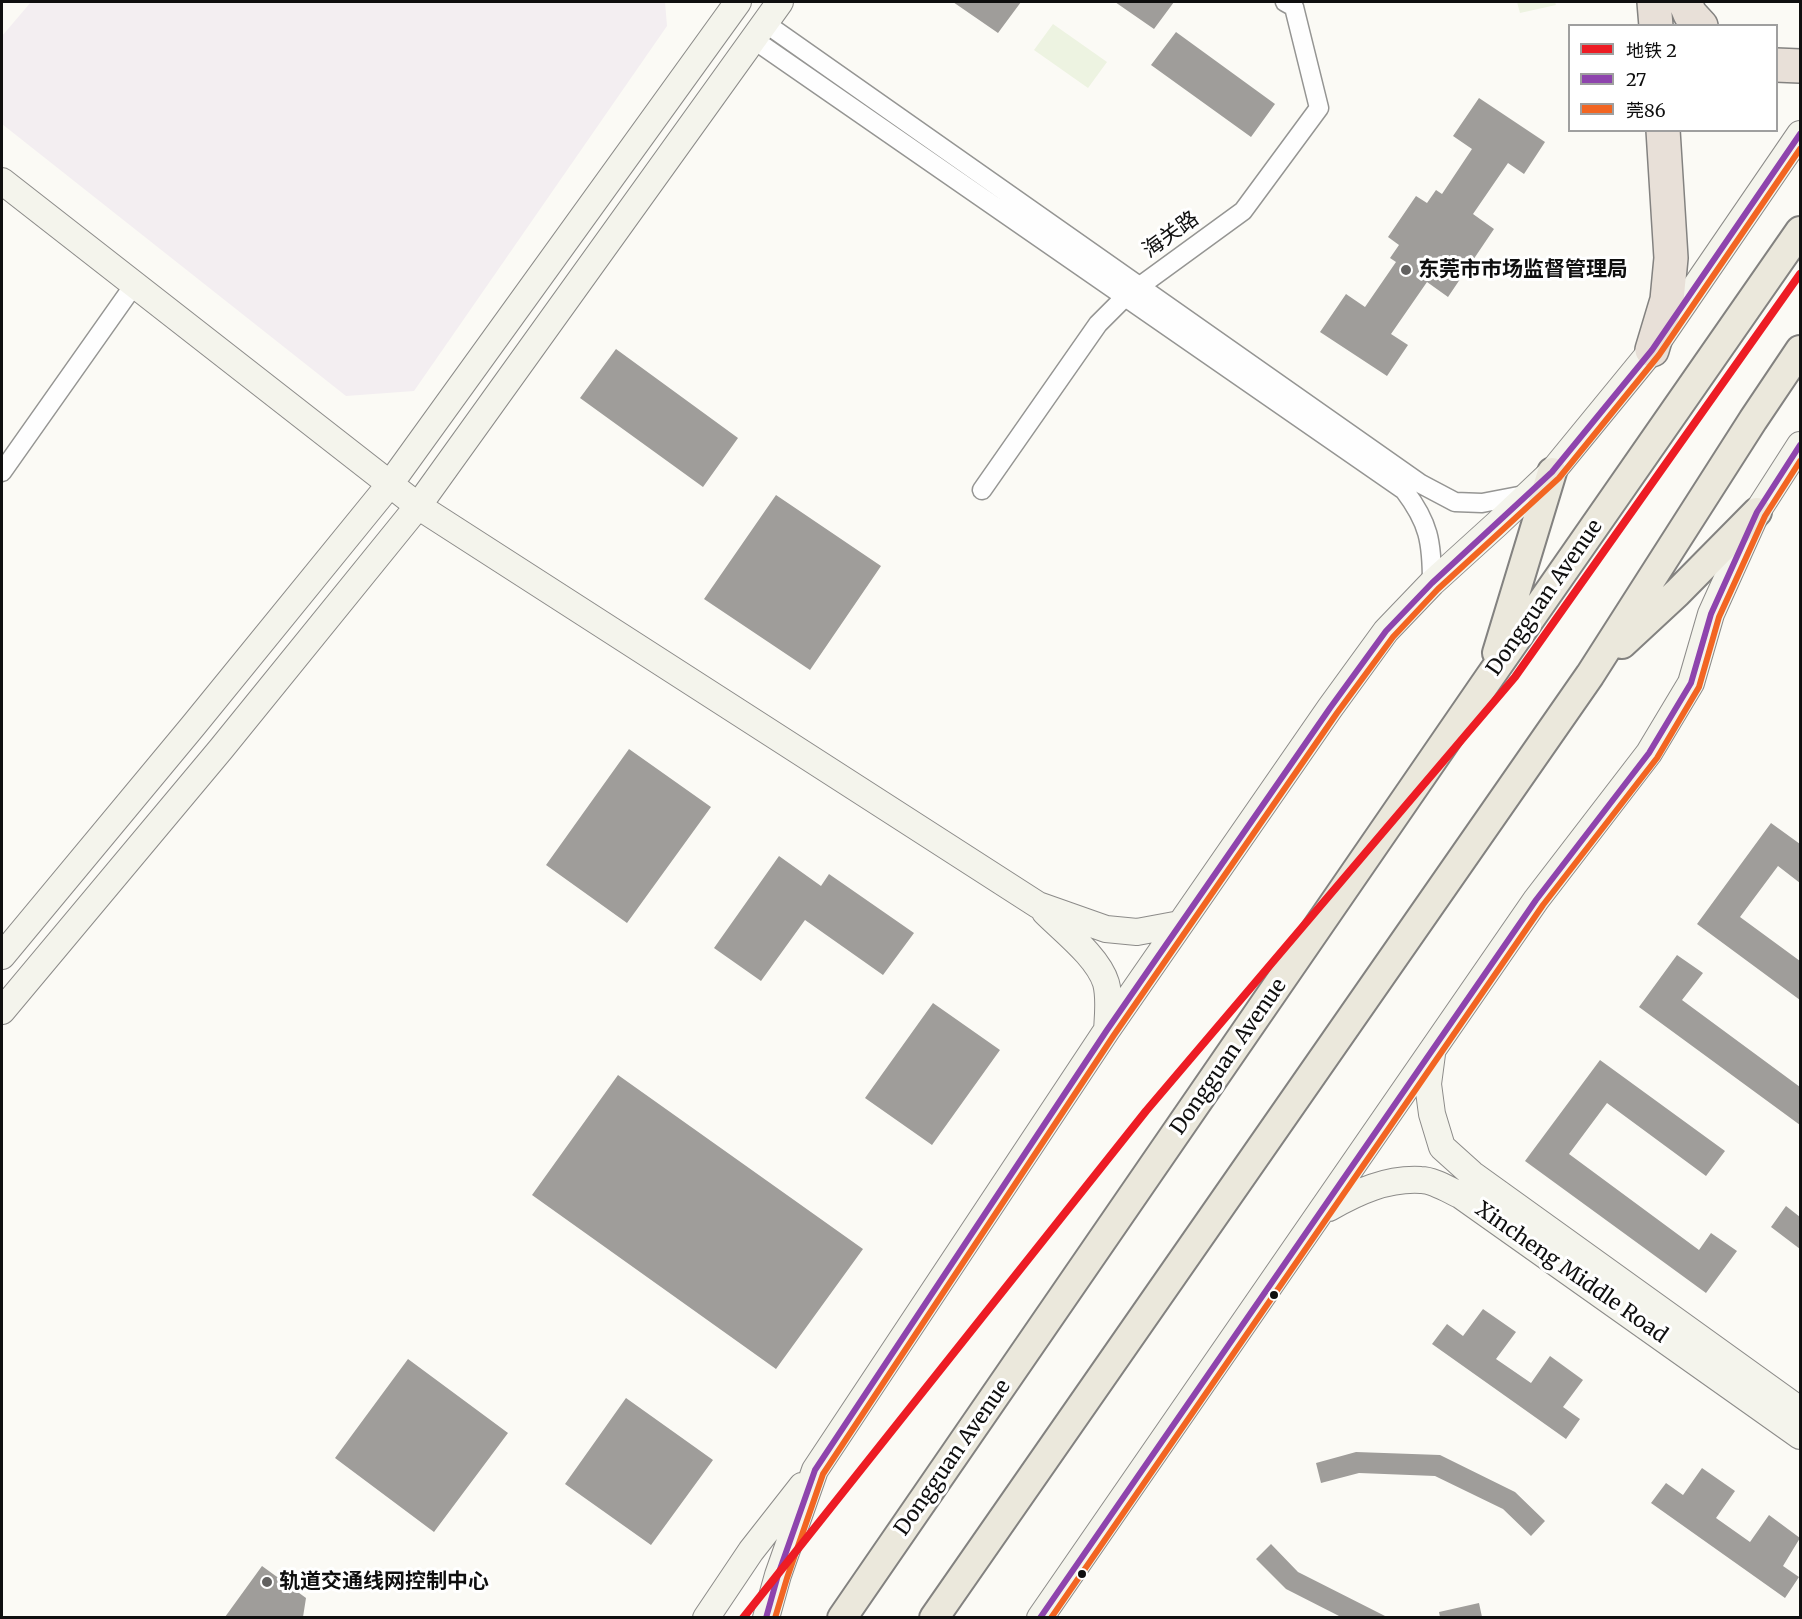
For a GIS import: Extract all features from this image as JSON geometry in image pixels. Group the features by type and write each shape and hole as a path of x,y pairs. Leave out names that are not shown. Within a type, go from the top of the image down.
{"highway":[{"path":"1654,2 1656,24"},
{"path":"1685,2 1690,14 1699,24"},
{"path":"1778,65 1800,66"},
{"path":"1652,350 1667,300 1671,258 1663,132"}],"main road":[{"path":"2,1011 221,749 418,506 780,2"},
{"path":"2,956 194,726 390,484 728,5"},
{"path":"705,1617 752,1551 815,1470 1107,1030 1386,631 1432,583 1552,471 1652,350 1800,134"},
{"path":"2,181 418,506 1038,905 1091,958 1106,982 1109,1002 1107,1030"},
{"name":"Dongguan Avenue","path":"842,1617 1800,231"},
{"path":"934,1617 1590,675 1800,350"},
{"path":"1040,1617 1536,900 1655,743 1691,683 1711,614 1757,512 1800,445"},
{"path":"1489,678 1552,471"},
{"path":"1590,675 1677,593 1757,512"},
{"path":"1038,905 1106,929 1137,932 1180,924"},
{"name":"Xincheng Middle Road","path":"1432,1053 1428,1084 1432,1114 1442,1147 1472,1174 1800,1410"},
{"name":"Xincheng Middle Road","path":"1323,1211 1360,1191 1386,1183 1423,1179 1460,1195 1800,1436"},
{"path":"766,1617 778,1575 815,1470"}],"street":[{"name":"海关路","path":"982,490 1098,324 1132,292 1243,211 1319,108 1294,7 1285,2"},
{"path":"759,31 1132,292 1404,490 1418,508 1427,527 1432,553 1432,583"},
{"path":"2,472 134,285"},
{"path":"1132,292 1421,484 1455,502 1482,503 1529,494"}],"shaded area":[{"path":"31,2 665,2 667,26 414,391 346,396 2,124 2,36"}],"green space":[{"path":"1517,2 1555,2 1556,5 1520,13"},
{"path":"1053,24 1107,62 1088,88 1034,50"}],"building":[{"path":"953,2 1021,2 998,33"},
{"path":"1115,2 1174,2 1154,29"},
{"path":"1176,32 1275,104 1251,137 1151,65"},
{"path":"1479,98 1545,142 1524,174 1508,163 1473,214 1494,229 1448,297 1427,282 1391,334 1408,345 1387,376 1320,332 1346,294 1365,307 1396,262 1390,258 1399,245 1388,237 1416,196 1427,203 1436,190 1442,194 1472,149 1453,136"},
{"path":"616,349 738,438 703,487 580,398"},
{"path":"776,495 881,566 810,670 704,599"},
{"path":"629,749 711,807 627,923 546,865"},
{"path":"1771,823 1800,844 1800,883 1778,866 1740,917 1800,961 1800,1000 1697,924"},
{"path":"779,856 821,886 829,874 914,933 883,975 805,920 761,981 714,948"},
{"path":"1677,955 1703,973 1682,1000 1800,1087 1800,1125 1639,1007"},
{"path":"933,1003 1000,1050 932,1145 865,1098"},
{"path":"1600,1060 1725,1151 1706,1176 1607,1103 1569,1154 1699,1250 1711,1233 1737,1251 1706,1293 1525,1161"},
{"path":"618,1075 863,1249 776,1369 532,1195"},
{"path":"1786,1206 1800,1217 1800,1249 1771,1227"},
{"path":"1483,1309 1516,1332 1496,1359 1531,1383 1550,1356 1583,1380 1563,1407 1580,1419 1566,1439 1432,1344 1447,1324 1463,1336"},
{"path":"408,1359 508,1433 434,1532 335,1458"},
{"path":"626,1398 713,1460 651,1545 565,1484"},
{"path":"1356,1452 1440,1455 1515,1492 1545,1521 1531,1536 1503,1509 1435,1476 1359,1473 1321,1483 1316,1463"},
{"path":"1702,1468 1735,1491 1716,1518 1750,1542 1769,1515 1800,1538 1783,1566 1799,1577 1785,1598 1651,1503 1666,1483 1683,1495"},
{"path":"1271,1544 1298,1572 1387,1617 1341,1617 1286,1589 1256,1559"},
{"name":"轨道交通线网控制中心","path":"262,1566 306,1598 303,1617 225,1617"},
{"path":"1479,1603 1482,1617 1440,1617 1439,1612"}],"metro line":[{"name":"2","path":"743,1618 1146,1111 1515,677 1800,274"}],"transit line":[{"name":"27","path":"766,1618 778,1575 815,1470 1107,1030 1330,708 1386,631 1432,583 1552,472 1652,350 1800,134"},
{"name":"莞86","path":"775,1618 823,1474 1114,1035 1337,713 1393,637 1438,589 1559,478 1659,355 1800,149"},
{"name":"27","path":"1040,1618 1536,900 1649,753 1691,683 1711,614 1757,512 1800,445"},
{"name":"莞86","path":"1051,1618 1543,905 1657,758 1699,687 1719,617 1765,516 1800,461"}],"place":[{"name":"东莞市市场监督管理局","path":"1406,270"},
{"name":"轨道交通线网控制中心","path":"267,1582"}]}
